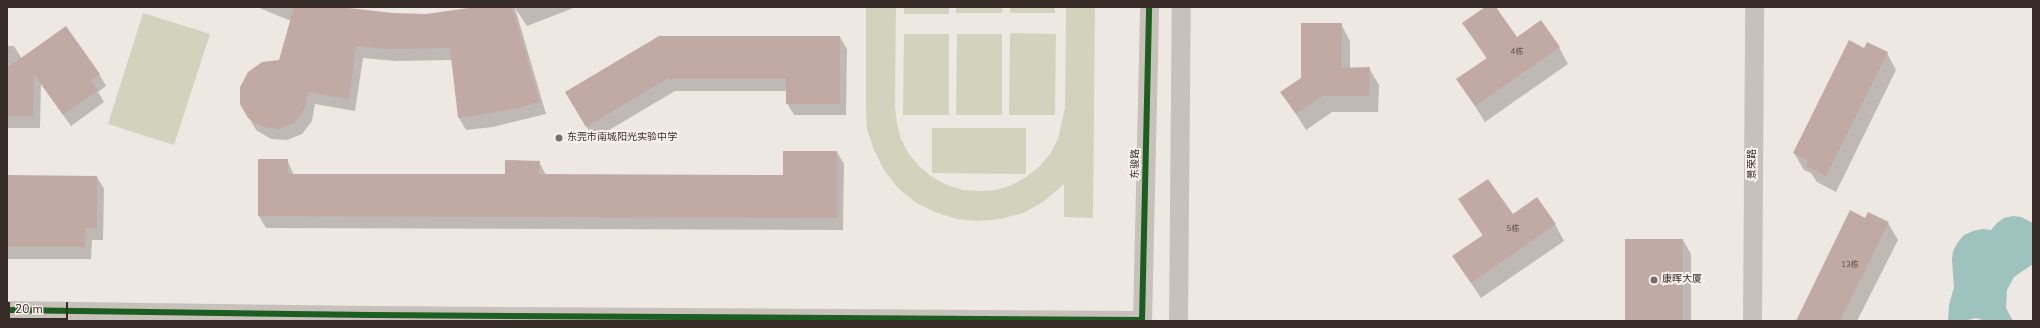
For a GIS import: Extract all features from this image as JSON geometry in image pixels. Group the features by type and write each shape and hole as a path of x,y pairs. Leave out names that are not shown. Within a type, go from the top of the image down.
{"street":[{"name":"东骏路","path":"1142,320 1149,7"},
{"path":"1178,321 1181,7"},
{"name":"景荣路","path":"1752,321 1754,7"},
{"path":"7,310 371,318 1142,320"}],"green space":[{"path":"866,7 896,7 895,107 901,139 909,154 920,167 932,177 947,185 963,190 979,191 996,190 1012,185 1039,167 1050,154 1058,139 1065,107 1066,7 1095,7 1093,218 1064,217 1064,184 1043,202 1023,213 1001,219 979,221 957,219 935,212 915,202 898,188 884,170 874,150 867,129"},
{"path":"904,7 949,7 949,14 904,14"},
{"path":"956,7 1002,7 1002,13 956,13"},
{"path":"1010,7 1055,7 1055,13 1010,13"},
{"path":"143,13 210,34 174,145 108,124"},
{"path":"1010,33 1056,34 1055,115 1009,115"},
{"path":"904,34 949,34 949,115 903,115"},
{"path":"957,34 1002,34 1002,115 956,115"},
{"path":"932,128 1026,128 1026,174 932,173"}],"water":[{"path":"2013,216 2021,217 2033,223 2033,264 2014,277 2007,290 2006,308 2013,321 1986,321 1976,318 1964,321 1948,321 1949,305 1954,287 1952,260 1953,251 1958,242 1964,235 1982,229 1991,230 2004,218"}],"building":[{"path":"294,7 340,7 393,13 426,14 476,7 512,7 540,102 513,109 458,118 450,48 387,49 356,46 349,99 308,92 305,108 295,122 279,129 263,127 248,118 240,104 240,87 248,72 262,62 279,60"},
{"path":"1485,7 1496,7 1517,37 1541,20 1560,47 1475,106 1456,79 1487,58 1462,23"},
{"path":"1301,23 1342,23 1341,68 1370,67 1369,96 1322,96 1296,114 1280,92 1301,78"},
{"path":"66,26 100,74 91,80 98,90 63,115 34,74 33,116 7,116 7,68"},
{"path":"659,36 840,36 840,104 786,104 786,79 667,79 586,127 565,92"},
{"path":"1849,40 1864,48 1867,42 1888,52 1826,176 1806,166 1808,161 1793,153"},
{"path":"783,151 837,151 837,218 258,216 258,159 288,159 288,174 505,174 505,160 540,161 539,174 783,175"},
{"path":"7,175 97,176 97,228 85,228 85,247 7,247"},
{"path":"1488,179 1513,214 1537,197 1556,224 1471,283 1452,256 1483,235 1458,199"},
{"path":"1850,210 1865,218 1868,212 1889,222 1840,321 1796,321"},
{"name":"康晖大厦","path":"1625,239 1683,239 1683,321 1625,321"}],"cycle path":[{"path":"1142,321 1149,7"},
{"path":"7,310 371,315 1142,320"}],"place":[{"name":"东莞市南城阳光实验中学","path":"559,138"},
{"name":"康晖大厦","path":"1654,280"}]}
